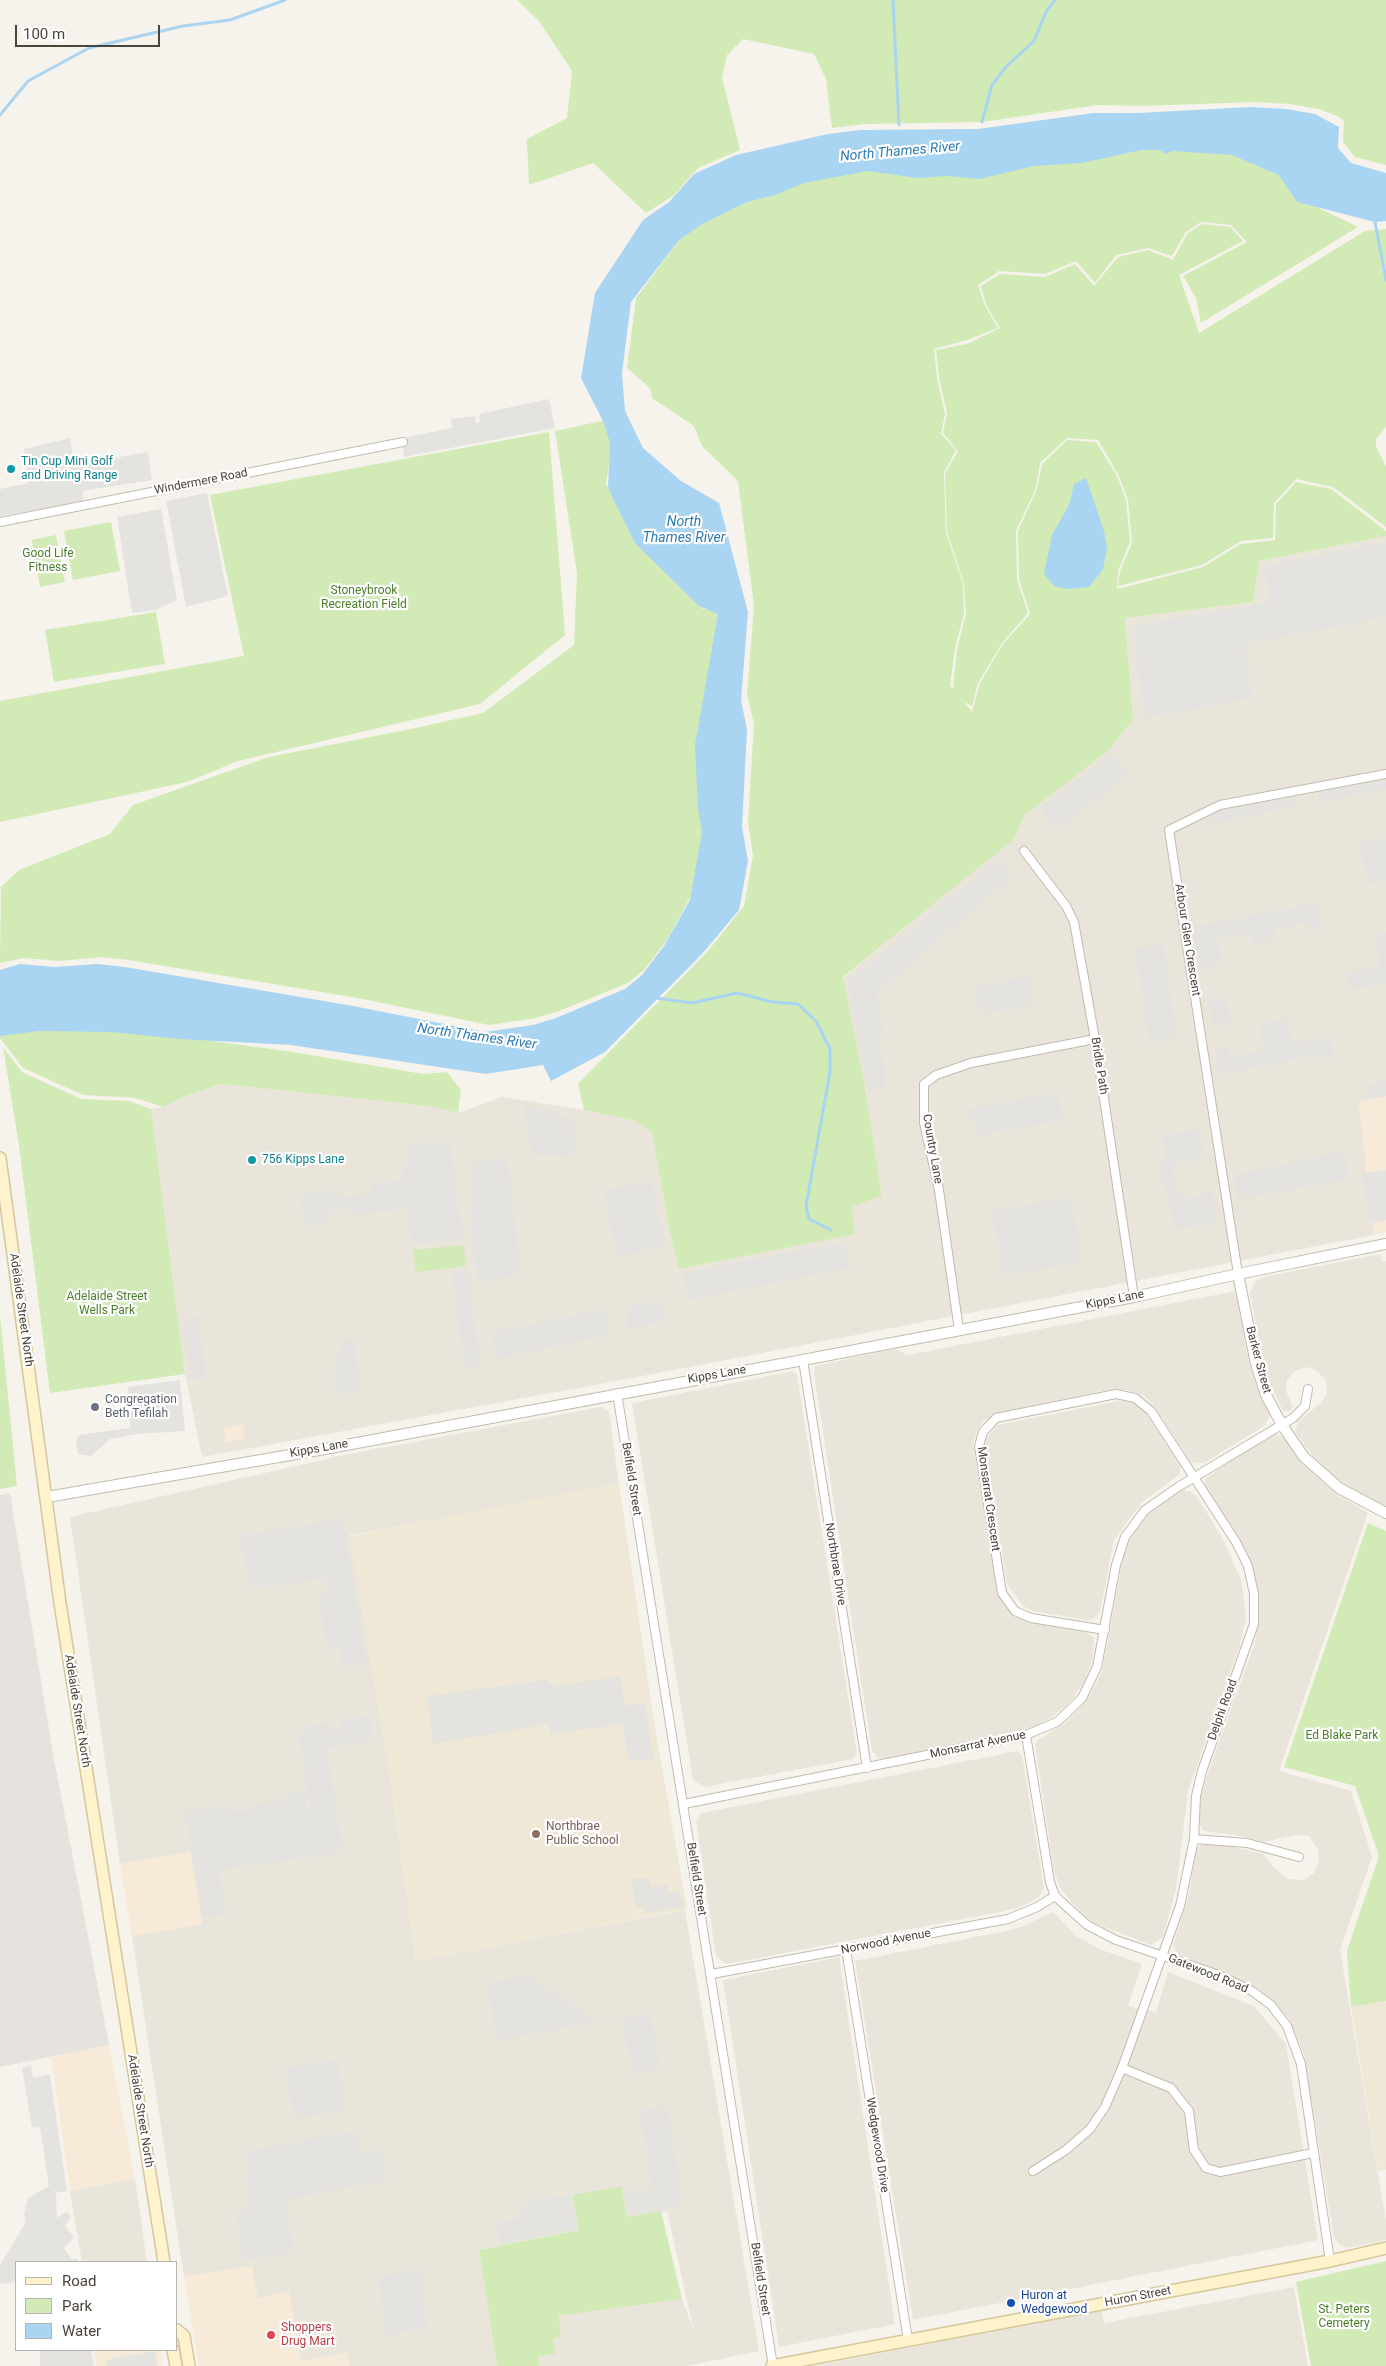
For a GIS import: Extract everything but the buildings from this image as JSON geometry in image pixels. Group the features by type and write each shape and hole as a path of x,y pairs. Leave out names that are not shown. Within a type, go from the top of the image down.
{"main road":[{"name":"Adelaide Street North","path":"0,1158 58,1589 164,2261"},
{"name":"Huron Street","path":"773,2366 1330,2261 1386,2248"},
{"path":"178,2332 184,2336 189,2366"},
{"path":"173,2351 176,2366"}],"street":[{"name":"Windermere Road","path":"0,522 403,442"},
{"name":"Arbour Glen Crescent","path":"1238,1274 1169,830 1220,805 1386,774"},
{"name":"Bridle Path","path":"1024,851 1072,916 1095,1039 1134,1297"},
{"name":"Country Lane","path":"959,1330 939,1190 924,1123 924,1084 942,1072 971,1063 1095,1039"},
{"name":"Kipps Lane","path":"47,1497 320,1450 617,1393 803,1360 1134,1297 1386,1244"},
{"name":"Barker Street","path":"1238,1274 1256,1364 1266,1395 1282,1426 1304,1457 1340,1488 1386,1513"},
{"name":"Northbrae Drive","path":"803,1360 867,1768"},
{"name":"Monsarrat Avenue","path":"684,1804 1026,1735 1057,1722 1082,1698 1097,1667 1116,1565 1125,1537 1145,1510 1194,1477 1282,1426 1305,1406 1308,1389"},
{"name":"Belfield Street","path":"617,1393 712,1974 773,2366"},
{"name":"Monsarrat Crescent","path":"1105,1630 1031,1618 1016,1611 1002,1593 979,1446 982,1432 996,1418 1116,1394 1135,1398 1151,1411 1194,1477"},
{"name":"Delphi Road","path":"1033,2171 1066,2150 1090,2129 1105,2107 1122,2068 1180,1906 1194,1839 1196,1796 1202,1771 1254,1624 1254,1594 1248,1566 1236,1542 1194,1477"},
{"path":"1026,1735 1050,1882 1055,1896"},
{"path":"1194,1839 1247,1844 1299,1857"},
{"name":"Norwood Avenue","path":"712,1974 1008,1919 1037,1907 1055,1896"},
{"name":"Gatewood Road","path":"1055,1896 1087,1925 1116,1940 1219,1975 1252,1991 1271,2005 1286,2026 1301,2064 1330,2261"},
{"name":"Wedgewood Drive","path":"846,1949 908,2340"},
{"path":"1122,2068 1171,2088 1189,2111 1194,2150 1206,2168 1220,2172 1313,2153"}],"shaded area":[{"path":"549,399 555,428 404,457 402,438 452,428 451,419 475,416 476,423 480,422 479,414"},
{"path":"70,438 74,465 148,452 152,480 82,491 84,502 0,516 0,489 28,483 24,449"},
{"path":"207,493 228,596 186,607 166,501"},
{"path":"161,509 177,600 156,610 132,613 117,517"},
{"path":"1386,536 1386,1096 1359,1102 1374,1235 627,1379 202,1457 185,1374 151,1109 163,1107 185,1096 221,1084 429,1106 458,1113 502,1097 584,1110 636,1121 652,1133 670,1233 680,1269 855,1233 852,1207 882,1196 865,1087 843,978 1012,840 1024,816 1108,751 1133,720 1125,618 1253,602 1259,561"},
{"path":"1386,542 1386,617 1245,644 1252,698 1144,718 1133,626 1270,602 1265,566"},
{"path":"1111,754 1127,776 1054,831 1041,807"},
{"path":"1386,780 1386,789 1319,802 1317,792"},
{"path":"1295,797 1296,805 1208,825 1206,818 1219,810"},
{"path":"1386,838 1386,881 1368,885 1360,844"},
{"path":"998,859 1011,878 876,993 885,1038 878,1039 885,1071 885,1088 868,1091 848,981"},
{"path":"1318,903 1323,929 1309,932 1307,923 1275,928 1276,940 1253,944 1250,933 1218,938 1222,963 1200,969 1193,927"},
{"path":"1386,933 1386,983 1349,990 1346,972 1380,967 1377,934"},
{"path":"1164,945 1176,1036 1150,1042 1135,948"},
{"path":"1030,976 1034,1004 980,1015 975,987"},
{"path":"1226,996 1230,1022 1212,1026 1209,999"},
{"path":"1289,1017 1292,1043 1331,1036 1334,1058 1307,1057 1218,1075 1216,1050 1228,1047 1229,1057 1263,1050 1260,1024"},
{"path":"1386,1081 1386,1096 1367,1100 1366,1085"},
{"path":"1058,1093 1062,1120 976,1136 976,1118 968,1118 967,1109"},
{"path":"1386,1096 1386,1232 1374,1235 1359,1102"},
{"path":"523,1104 574,1120 575,1157 533,1155"},
{"path":"1200,1129 1205,1157 1176,1163 1173,1171 1177,1193 1181,1197 1186,1198 1212,1192 1217,1222 1174,1230 1169,1195 1164,1189 1160,1172 1165,1153 1162,1136"},
{"path":"450,1141 463,1239 413,1245 407,1209 348,1215 348,1208 329,1211 329,1219 326,1223 305,1226 300,1194 339,1189 340,1197 372,1194 371,1184 403,1179 402,1166 409,1162 406,1146"},
{"path":"1345,1151 1349,1179 1237,1200 1234,1175"},
{"path":"507,1157 521,1274 478,1282 469,1225 475,1223 467,1213 475,1207 469,1164"},
{"path":"1386,1170 1386,1220 1370,1224 1362,1174"},
{"path":"651,1181 666,1246 617,1257 603,1191"},
{"path":"1071,1198 1083,1262 1003,1275 992,1210"},
{"path":"845,1242 849,1268 687,1300 683,1273"},
{"path":"1381,1254 1382,1262 1386,1261 1386,1507 1374,1502 1339,1480 1314,1457 1295,1432 1298,1421 1321,1403 1327,1394 1326,1380 1317,1371 1306,1367 1295,1371 1287,1380 1286,1391 1293,1407 1290,1411 1283,1411 1264,1371 1250,1293 1254,1283 1263,1277"},
{"path":"469,1269 480,1365 464,1367 452,1272"},
{"path":"1236,1291 1247,1355 1256,1385 1270,1415 1264,1426 1204,1463 1191,1462 1154,1405 1144,1396 1129,1390 1112,1389 1011,1410 984,1420 977,1431 973,1443 997,1588 1013,1613 1028,1622 1086,1632 1094,1638 1093,1656 1086,1678 1072,1700 1051,1718 1026,1730 890,1759 878,1758 872,1751 814,1374 815,1366 895,1349 908,1355"},
{"path":"662,1300 667,1321 627,1329 627,1306"},
{"path":"607,1309 607,1335 496,1359 491,1332"},
{"path":"199,1316 206,1377 191,1381 182,1318"},
{"path":"354,1338 360,1390 335,1394 334,1370 342,1346 341,1340"},
{"path":"793,1371 797,1375 857,1753 853,1759 704,1787 693,1780 632,1403"},
{"path":"180,1380 185,1431 137,1434 110,1439 91,1456 78,1454 76,1440 80,1435 130,1428 128,1387"},
{"path":"1119,1401 1131,1402 1144,1410 1181,1467 1179,1475 1141,1503 1114,1540 1100,1612 1095,1618 1087,1620 1033,1611 1023,1606 1007,1584 984,1442 997,1425"},
{"path":"601,1407 609,1411 619,1486 350,1535 388,1760 416,1961 685,1910 759,2351 687,2366 540,2366 538,2356 553,2338 561,2337 559,2316 682,2299 694,2332 667,2211 627,2217 622,2187 579,2230 479,2250 497,2366 349,2366 346,2353 301,2362 257,2299 252,2266 184,2277 132,1936 202,1924 190,1852 120,1864 70,1517 349,1454"},
{"path":"243,1424 245,1438 226,1443 224,1428"},
{"path":"1271,1432 1284,1438 1303,1465 1335,1493 1368,1513 1279,1771 1351,1791 1372,1857 1340,1950 1386,2220 1386,2240 1348,2248 1340,2245 1334,2238 1304,2054 1288,2017 1258,1988 1178,1955 1173,1945 1190,1891 1196,1850 1201,1845 1214,1843 1263,1854 1273,1867 1288,1879 1304,1880 1314,1873 1319,1860 1318,1849 1309,1836 1296,1835 1263,1842 1243,1836 1203,1830 1198,1822 1200,1801 1205,1781 1255,1643 1259,1608 1255,1579 1245,1553 1204,1485 1206,1478"},
{"path":"619,1483 654,1722 687,1909 416,1961 388,1760 350,1536"},
{"path":"1181,1490 1190,1491 1198,1498 1226,1545 1242,1583 1246,1618 1239,1648 1188,1791 1176,1889 1163,1937 1151,1945 1092,1922 1061,1889 1054,1871 1035,1745 1038,1740 1065,1723 1092,1692 1102,1671 1125,1548 1135,1529 1154,1508"},
{"path":"10,1493 54,1759 109,2045 0,2067 0,1495"},
{"path":"343,1519 367,1664 341,1668 340,1647 327,1649 319,1595 328,1593 326,1578 250,1588 240,1535"},
{"path":"620,1676 625,1706 645,1703 654,1759 629,1761 622,1724 550,1734 548,1724 433,1744 427,1696 546,1680 555,1686"},
{"path":"6,1677 13,1747 0,1751 0,1678"},
{"path":"370,1716 373,1741 327,1749 343,1852 219,1870 226,1915 203,1918 185,1811 228,1804 230,1812 249,1811 257,1804 287,1800 286,1794 305,1791 307,1809 311,1808 298,1734 304,1733 306,1726 329,1723 330,1731 341,1730 340,1720"},
{"path":"1018,1751 1022,1755 1044,1888 1039,1897 1023,1906 1005,1911 726,1964 716,1956 696,1821 701,1813"},
{"path":"190,1852 202,1924 132,1936 120,1864"},
{"path":"649,1877 651,1887 667,1884 668,1893 680,1891 683,1907 645,1913 644,1907 636,1907 631,1879"},
{"path":"1053,1912 1076,1936 1102,1950 1142,1964 1128,2006 1156,2012 1168,1972 1254,2006 1286,2044 1318,2240 913,2320 855,1961 1016,1929"},
{"path":"839,1957 895,2324 779,2347 723,1980"},
{"path":"529,1976 596,2021 497,2041 487,1983"},
{"path":"1386,2001 1386,2170 1378,2171 1351,2007"},
{"path":"650,2014 661,2069 633,2073 622,2018"},
{"path":"109,2045 135,2178 70,2191 51,2057"},
{"path":"337,2059 346,2110 294,2119 285,2069"},
{"path":"31,2065 33,2078 50,2074 67,2191 56,2193 57,2218 66,2212 71,2216 65,2226 74,2237 64,2248 72,2260 77,2259 77,2261 15,2261 15,2282 0,2284 0,2265 26,2222 24,2214 28,2198 49,2186 40,2127 32,2128 22,2068"},
{"path":"667,2106 683,2206 628,2216 624,2192 652,2188 640,2110"},
{"path":"356,2131 360,2152 382,2149 388,2180 286,2199 294,2252 243,2261 235,2212 251,2209 245,2176 249,2176 245,2151"},
{"path":"135,2178 147,2261 82,2261 70,2191"},
{"path":"570,2195 577,2229 500,2244 497,2222 521,2219 519,2211 526,2209 524,2201"},
{"path":"252,2266 258,2299 289,2291 301,2361 347,2353 349,2366 199,2366 184,2277"},
{"path":"421,2269 428,2328 386,2335 378,2277"},
{"path":"1294,2287 1308,2366 815,2366 1102,2310 1104,2323"},
{"path":"40,2351 91,2351 94,2366 40,2366"},
{"path":"155,2351 157,2366 107,2366 106,2360"},
{"path":"160,2351 162,2366 96,2366 94,2352"}],"green space":[{"path":"517,0 1386,0 1386,165 1355,157 1343,142 1344,121 1339,117 1319,109 1290,104 1253,102 1144,106 1098,105 982,122 865,124 832,128 826,79 814,54 743,39 727,55 722,78 740,150 698,168 673,196 646,213 593,163 529,185 527,139 567,118 572,71 539,21"},
{"path":"1145,146 1236,151 1283,171 1300,199 1358,227 1201,323 1196,298 1183,276 1247,242 1231,225 1201,222 1186,232 1172,256 1148,248 1116,255 1095,283 1076,261 1045,274 999,271 978,285 985,306 998,328 967,340 934,349 937,378 945,414 941,434 956,450 944,473 946,533 963,584 964,613 955,648 950,686 953,689 957,650 966,614 964,584 947,532 945,474 958,451 943,433 947,413 939,378 936,350 967,344 1000,328 986,305 981,286 1000,274 1045,277 1075,264 1094,286 1118,257 1148,250 1173,260 1187,234 1202,224 1230,227 1243,241 1179,275 1199,333 1365,231 1386,229 1386,427 1376,439 1376,446 1386,467 1386,527 1333,487 1296,479 1274,503 1273,538 1241,541 1202,565 1118,586 1120,571 1132,543 1128,500 1119,476 1098,440 1067,438 1040,463 1036,488 1016,531 1017,580 1028,613 1002,643 978,683 972,706 964,702 972,712 980,683 1003,644 1030,614 1019,579 1018,531 1037,489 1042,464 1067,440 1096,442 1117,476 1126,500 1130,542 1118,571 1117,589 1203,567 1240,544 1275,540 1276,504 1296,482 1331,489 1386,531 1386,536 1259,561 1253,602 1125,618 1133,720 1108,751 1024,816 1013,840 843,977 865,1087 882,1196 852,1207 855,1234 679,1269 670,1233 652,1133 636,1121 584,1110 578,1084 708,951 744,906 753,856 748,822 754,724 747,694 754,606 738,481 702,446 694,426 652,398 651,389 627,368 636,298 683,235 707,220 752,197 809,179 851,170 1038,163"},
{"path":"606,420 613,440 606,484 635,540 703,609 721,609 704,827 692,894 667,940 645,969 628,983 559,1011 536,1018 489,1025 358,998 129,960 101,957 60,961 24,958 0,963 1,887 19,870 110,834 133,805 269,757 483,713 574,645 577,573 555,431"},
{"name":"Stoneybrook Recreation Field","path":"549,432 565,635 480,704 238,761 187,782 0,822 0,701 244,656 210,495"},
{"path":"111,522 120,571 73,580 64,531"},
{"name":"Good Life Fitness","path":"56,535 65,582 40,587 32,540"},
{"path":"156,612 165,664 54,682 45,630"},
{"path":"43,1027 116,1028 293,1052 423,1074 447,1072 461,1090 458,1113 429,1106 221,1084 185,1096 163,1107 135,1098 83,1095 23,1068 0,1038 0,1033"},
{"name":"Adelaide Street Wells Park","path":"3,1047 22,1072 81,1099 129,1101 151,1109 185,1374 50,1393 19,1145"},
{"path":"464,1245 466,1266 416,1272 413,1250"},
{"path":"0,1316 17,1486 0,1489"},
{"name":"Ed Blake Park","path":"1368,1523 1386,1531 1386,2001 1351,2007 1347,1951 1379,1856 1355,1786 1284,1767"},
{"path":"622,2186 627,2217 661,2211 682,2299 559,2316 561,2337 553,2338 556,2354 538,2356 540,2366 497,2366 479,2250 579,2230 572,2195"},
{"name":"St. Peters Cemetery","path":"1386,2261 1386,2366 1311,2366 1296,2282"}],"water":[{"name":"North Thames River","path":"1249,107 1286,109 1315,114 1339,127 1338,148 1351,163 1386,173 1386,221 1375,222 1297,202 1279,175 1232,155 1173,151 1165,154 1160,150 1141,150 1082,163 1034,166 979,179 947,176 917,178 868,171 804,183 775,195 747,202 702,224 679,240 631,302 622,373 625,411 643,448 681,481 719,503 748,612 741,700 747,730 742,827 748,861 739,910 702,954 605,1052 551,1081 543,1065 486,1074 291,1045 179,1039 112,1032 39,1031 0,1036 0,970 20,964 55,967 97,964 125,967 353,1006 485,1032 533,1025 556,1018 625,989 642,975 664,946 690,900 702,832 698,809 695,745 718,614 699,606 635,543 608,488 610,443 604,423 581,378 595,293 643,220 669,202 694,174 736,155 828,134 861,130 978,129 1094,113 1139,113"},
{"path":"1086,478 1104,531 1107,549 1103,569 1089,587 1067,589 1054,586 1044,574 1052,535 1069,505 1074,484"}],"waterway":[{"path":"0,115 28,81 89,48 183,26 230,20 285,0"},
{"path":"893,0 899,125"},
{"path":"982,122 992,85 1006,67 1034,41 1046,12 1055,0"},
{"path":"1375,222 1386,280"},
{"path":"656,998 692,1003 737,993 773,1002 798,1004 816,1021 830,1049 830,1072 806,1206 809,1219 831,1230"}],"place":[{"name":"Tin Cup Mini Golf and Driving Range","path":"11,469"},
{"name":"756 Kipps Lane","path":"252,1160"},
{"name":"Congregation Beth Tefilah","path":"95,1407"},
{"name":"Northbrae Public School","path":"536,1834"},
{"name":"Huron at Wedgewood","path":"1011,2303"},
{"name":"Shoppers Drug Mart","path":"271,2335"}]}
